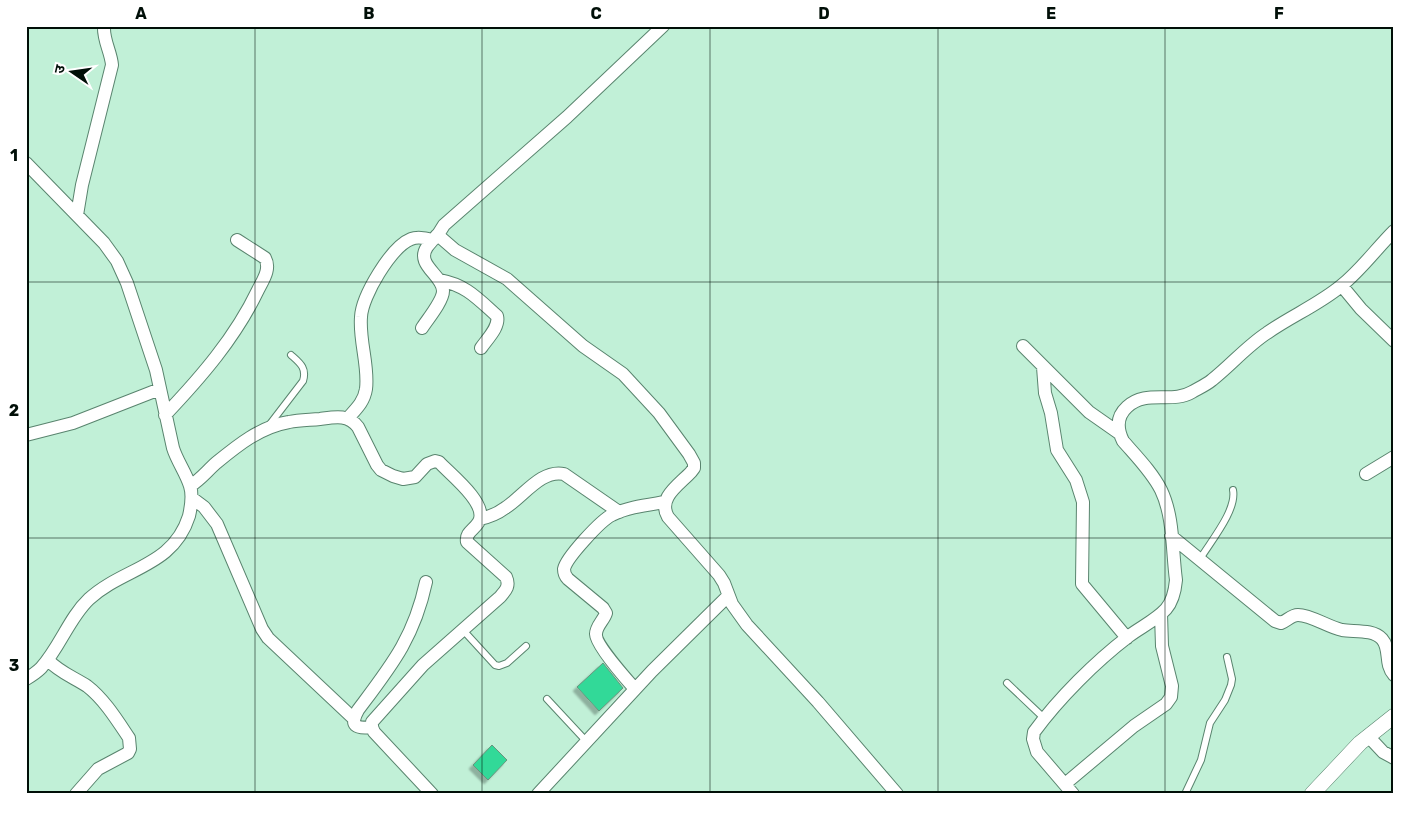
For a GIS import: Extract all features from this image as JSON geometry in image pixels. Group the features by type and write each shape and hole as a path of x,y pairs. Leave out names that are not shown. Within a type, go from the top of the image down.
{"street":[{"path":"77,215 82,185 112,65 104,26"},
{"path":"422,328 444,292 439,280 425,262 424,257 427,247 444,225 567,117 664,26"},
{"path":"26,163 104,243 117,261 156,370 176,460 191,492 217,524 268,638 353,718"},
{"path":"1160,614 1162,646 1172,686 1172,697 1166,704 1134,726 1069,789 1037,752 1032,739 1034,732 1069,692 1127,638 1167,608 1175,590 1176,580 1169,516 1161,489 1123,441 1119,433 1118,424 1120,416 1126,407 1137,400 1152,396 1189,394 1210,382 1266,333 1323,300 1342,286 1359,270 1394,230"},
{"path":"348,418 363,399 366,390 361,318 365,300 384,265 404,243 415,238 436,236 455,250 507,279 583,346 623,374 659,413 690,454 694,463 694,468 691,472 664,502 668,517 719,575 728,596 747,625 818,702 898,794"},
{"path":"166,415 199,380 235,331 267,272 267,261 265,258 237,240"},
{"path":"439,280 454,283 466,289 496,316 497,326 481,348"},
{"path":"1342,286 1360,308 1394,341"},
{"path":"1023,346 1089,412 1119,433"},
{"path":"1043,367 1045,393 1051,413 1057,450 1076,480 1083,502 1082,584 1127,638"},
{"path":"26,435 73,423 160,390"},
{"path":"26,679 40,670 48,660 88,600 101,589 166,552 178,540 186,527 190,511 191,492 212,466 254,434 268,427 288,422 340,417 348,418 358,427 381,470 393,476 409,479 415,477 427,464 435,460 439,462 473,497 480,513 480,519 468,534 467,542 506,577 508,582 508,587 500,597 423,665 374,718 372,727 374,732 432,794"},
{"path":"1366,474 1394,458"},
{"path":"480,519 490,517 506,508 544,477 556,472 564,474 619,512"},
{"path":"635,690 597,642 596,632 606,613 603,608 568,579 564,570 568,561 591,532 606,518 619,512 664,502"},
{"path":"1171,536 1278,623 1284,622 1293,615 1301,615 1335,628 1366,632 1380,637 1386,647 1387,663 1394,674"},
{"path":"372,727 357,727 353,723 353,718 397,658 410,634 426,582"},
{"path":"538,794 676,647 728,596"},
{"path":"48,660 87,687 99,698 130,742 128,753 98,769 76,794"},
{"path":"1312,794 1368,736 1394,716"},
{"path":"1368,736 1383,752 1394,758"}],"lane":[{"path":"268,427 303,381 305,374 302,366 291,355"},
{"path":"1200,559 1232,508 1235,497 1233,490"},
{"path":"462,629 495,665 499,666 507,663 526,646"},
{"path":"1185,794 1201,760 1210,723 1225,700 1231,686 1232,679 1227,657"},
{"path":"1006,683 1045,719"},
{"path":"547,699 587,742"}],"building":[{"path":"603,663 623,688 599,711 577,687"},
{"path":"492,745 507,760 488,780 473,765"}]}
